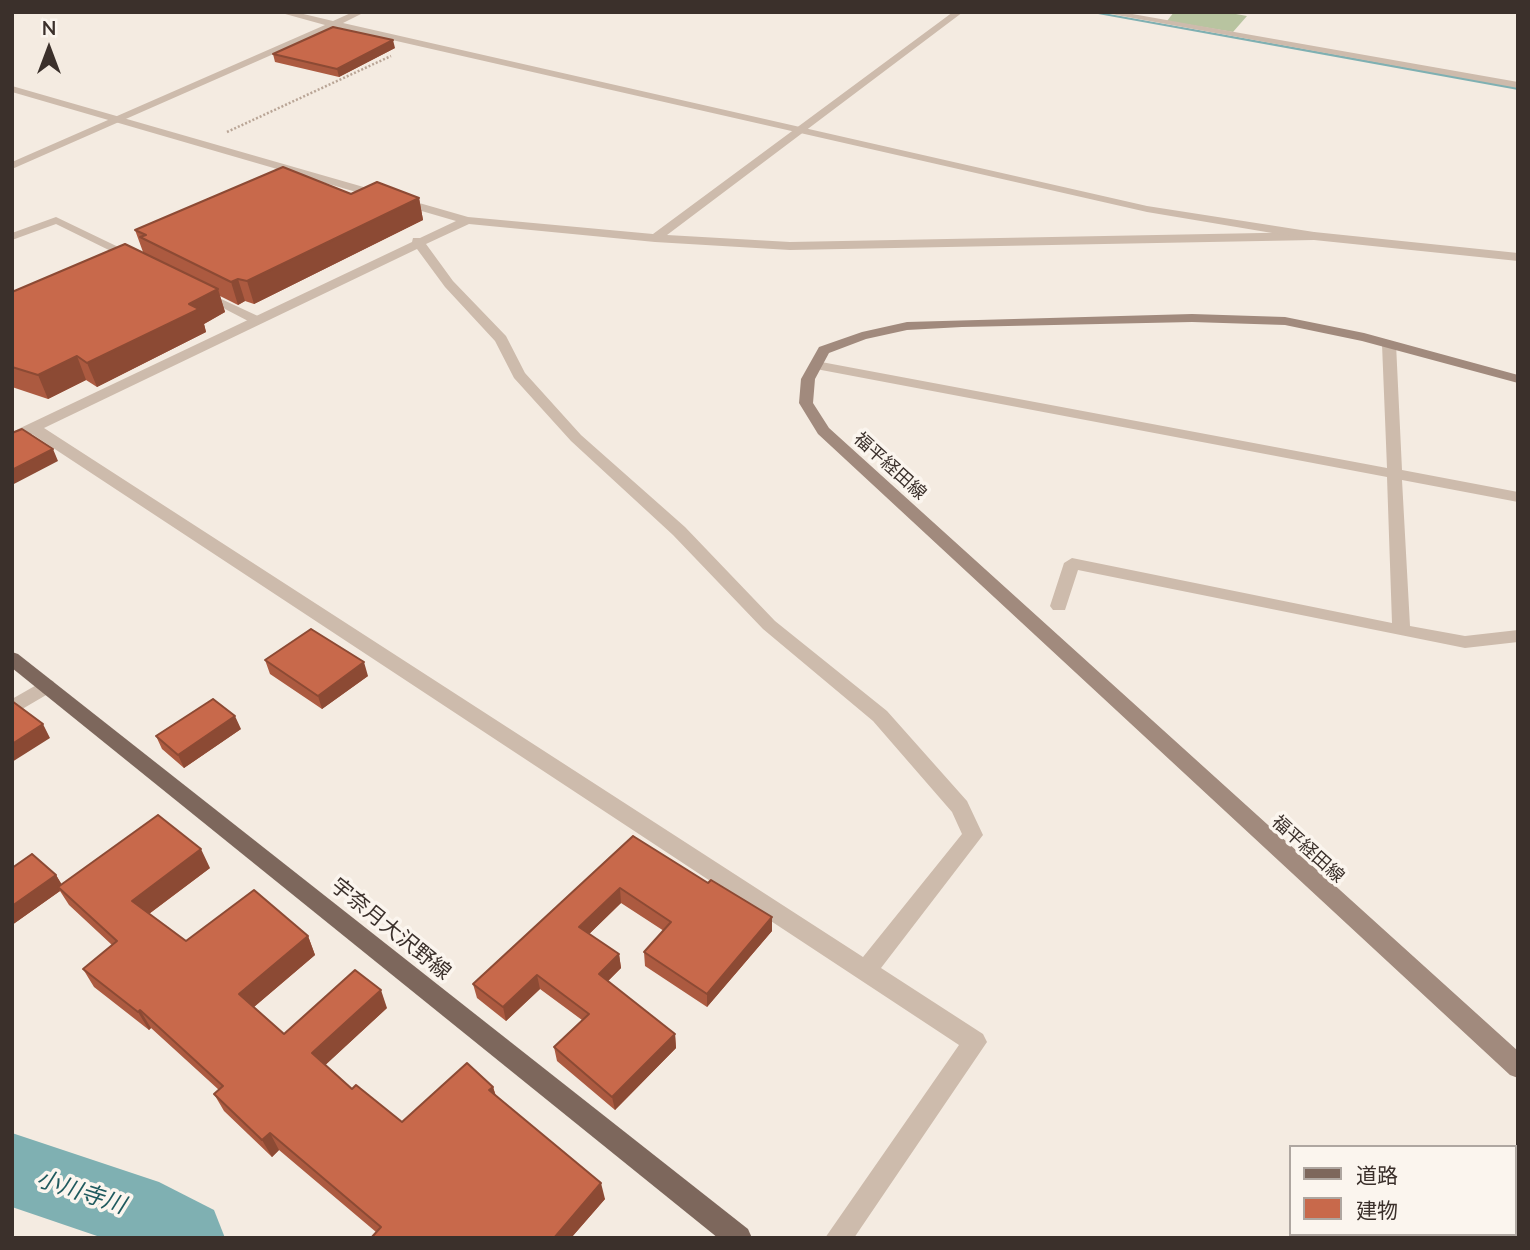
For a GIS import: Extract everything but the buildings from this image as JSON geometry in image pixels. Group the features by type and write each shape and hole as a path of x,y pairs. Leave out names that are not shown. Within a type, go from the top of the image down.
{"main road":[{"path":"816,365 824,350 862,336 907,326 1192,318 1285,321 1389,344 1518,379"},
{"name":"福平経田線","path":"816,365 808,379 806,403 823,431 1518,1067"},
{"name":"宇奈月大沢野線","path":"12,658 739,1238"}],"street":[{"path":"282,12 1147,209 1314,236 1518,257"},
{"path":"12,166 361,12"},
{"path":"654,238 959,12"},
{"path":"1104,12 1518,85"},
{"path":"12,89 467,220 654,238 790,246 1314,236"},
{"path":"12,438 418,241 467,220"},
{"path":"418,241 449,284 501,339 519,375 576,438 679,531 769,625 880,716 960,807 973,835 865,971"},
{"path":"1389,344 1401,631"},
{"path":"816,365 1518,497"},
{"path":"33,428 975,1042 838,1238"},
{"path":"1059,606 1072,563 1465,642 1518,636"},
{"path":"12,708 47,686"}],"lane":[{"path":"12,237 56,220 139,261"},
{"path":"197,290 256,320"}],"path":[{"path":"201,144 418,43"}],"green space":[{"path":"1174,12 1225,12 1247,16 1233,32 1167,21"}],"waterway":[{"path":"1089,12 1518,89"},
{"name":"小川寺川","path":"12,1170 132,1209 186,1238"}]}
